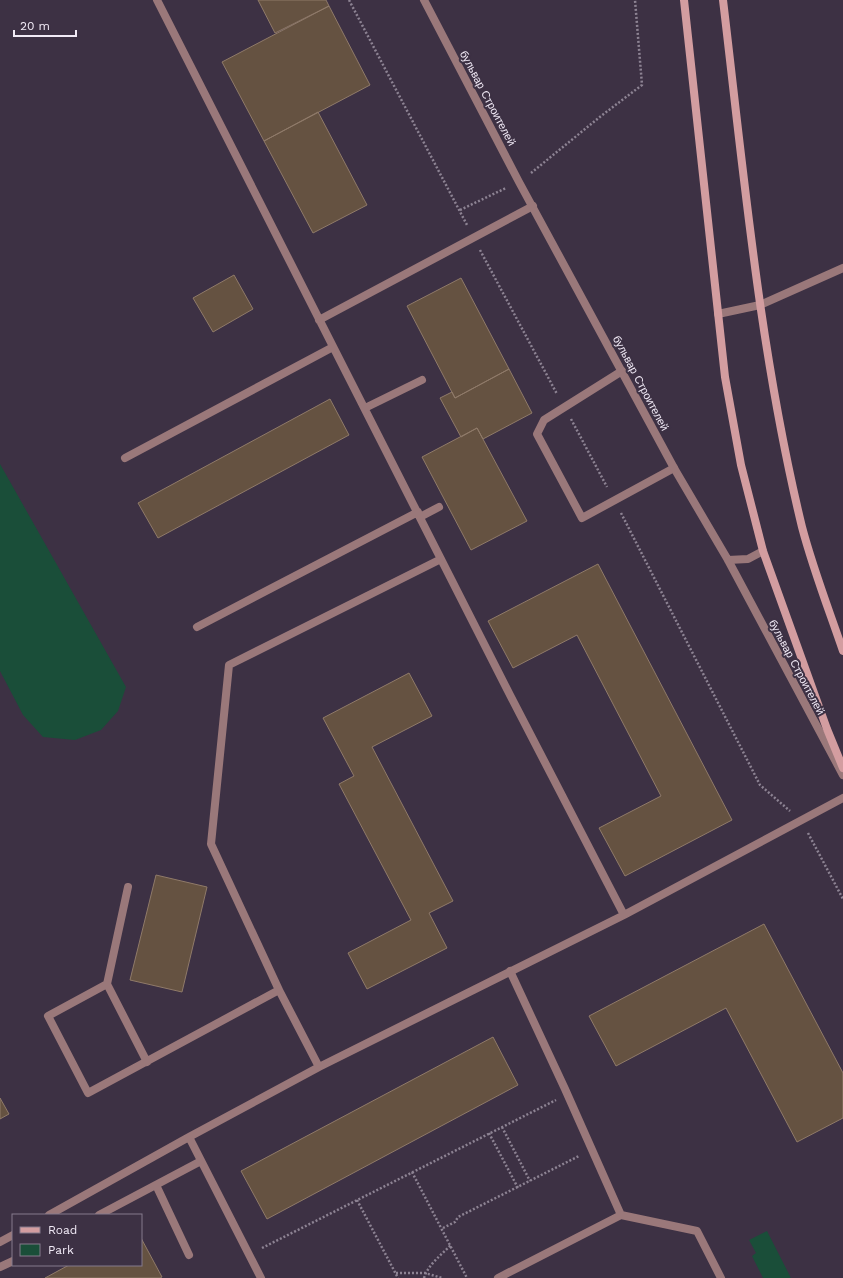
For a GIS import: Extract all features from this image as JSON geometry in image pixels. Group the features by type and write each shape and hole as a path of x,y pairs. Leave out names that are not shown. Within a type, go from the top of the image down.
{"main road":[{"name":"бульвар Строителей","path":"684,0 718,314 726,377 741,465 763,551 827,729 843,768"},
{"path":"723,0 760,305 789,467 803,528 843,651"}],"street":[{"path":"157,0 624,915"},
{"name":"бульвар Строителей","path":"424,0 519,182 674,468 728,560 843,775"},
{"path":"319,320 533,206"},
{"path":"718,314 760,305 843,268"},
{"path":"125,458 333,347"},
{"path":"622,371 544,420 537,434 582,518 674,468"},
{"path":"365,408 422,380"},
{"path":"197,627 419,514 439,507"},
{"path":"728,560 748,559 763,551"},
{"path":"319,1067 279,990 212,844 230,666 441,559"},
{"path":"50,1214 319,1067 624,915 843,798"},
{"path":"128,887 107,984 147,1062"},
{"path":"510,971 568,1094 621,1215"},
{"path":"107,984 48,1016 88,1093 279,990"},
{"path":"189,1137 261,1278"},
{"path":"101,1214 201,1161"},
{"path":"156,1185 189,1255"},
{"path":"498,1278 621,1215 697,1231 721,1278"},
{"path":"0,1242 12,1236"},
{"path":"0,1267 12,1261"}],"path":[{"path":"460,210 519,182 642,85 635,0"},
{"path":"801,821 843,900"},
{"path":"249,1255 568,1094"},
{"path":"502,1127 530,1181"},
{"path":"490,1133 518,1188"},
{"path":"443,1228 455,1222 458,1217 592,1150"},
{"path":"412,1172 443,1228 467,1278"},
{"path":"357,1200 398,1278"},
{"path":"424,1278 425,1273 451,1245"},
{"path":"396,1273 425,1273 442,1278"}],"green space":[{"path":"0,464 126,687 118,711 101,730 75,740 43,737 23,715 0,671"},
{"path":"767,1231 791,1278 763,1278 752,1256 756,1253 749,1240"}],"building":[{"path":"258,0 326,0 329,6 275,33"},
{"path":"329,6 370,85 264,141 222,62"},
{"path":"318,112 367,205 313,233 264,141"},
{"path":"234,275 253,309 213,332 193,298"},
{"path":"461,278 509,369 455,398 407,306"},
{"path":"509,369 532,413 483,439 477,428 461,437 440,398 452,392 455,398"},
{"path":"330,399 349,435 158,538 138,503"},
{"path":"477,428 527,521 471,550 422,457"},
{"path":"598,564 732,820 625,876 599,828 661,796 577,635 513,668 488,621"},
{"path":"409,673 432,716 372,747 453,901 429,913 447,948 367,989 348,953 411,920 339,784 354,776 323,718"},
{"path":"156,875 207,887 182,992 130,980"},
{"path":"764,924 843,1073 843,1118 797,1142 726,1008 616,1066 589,1016"},
{"path":"493,1037 518,1085 267,1219 241,1171"},
{"path":"0,1098 9,1114 0,1119"},
{"path":"142,1240 162,1277 160,1278 45,1278 67,1266 142,1266"}]}
